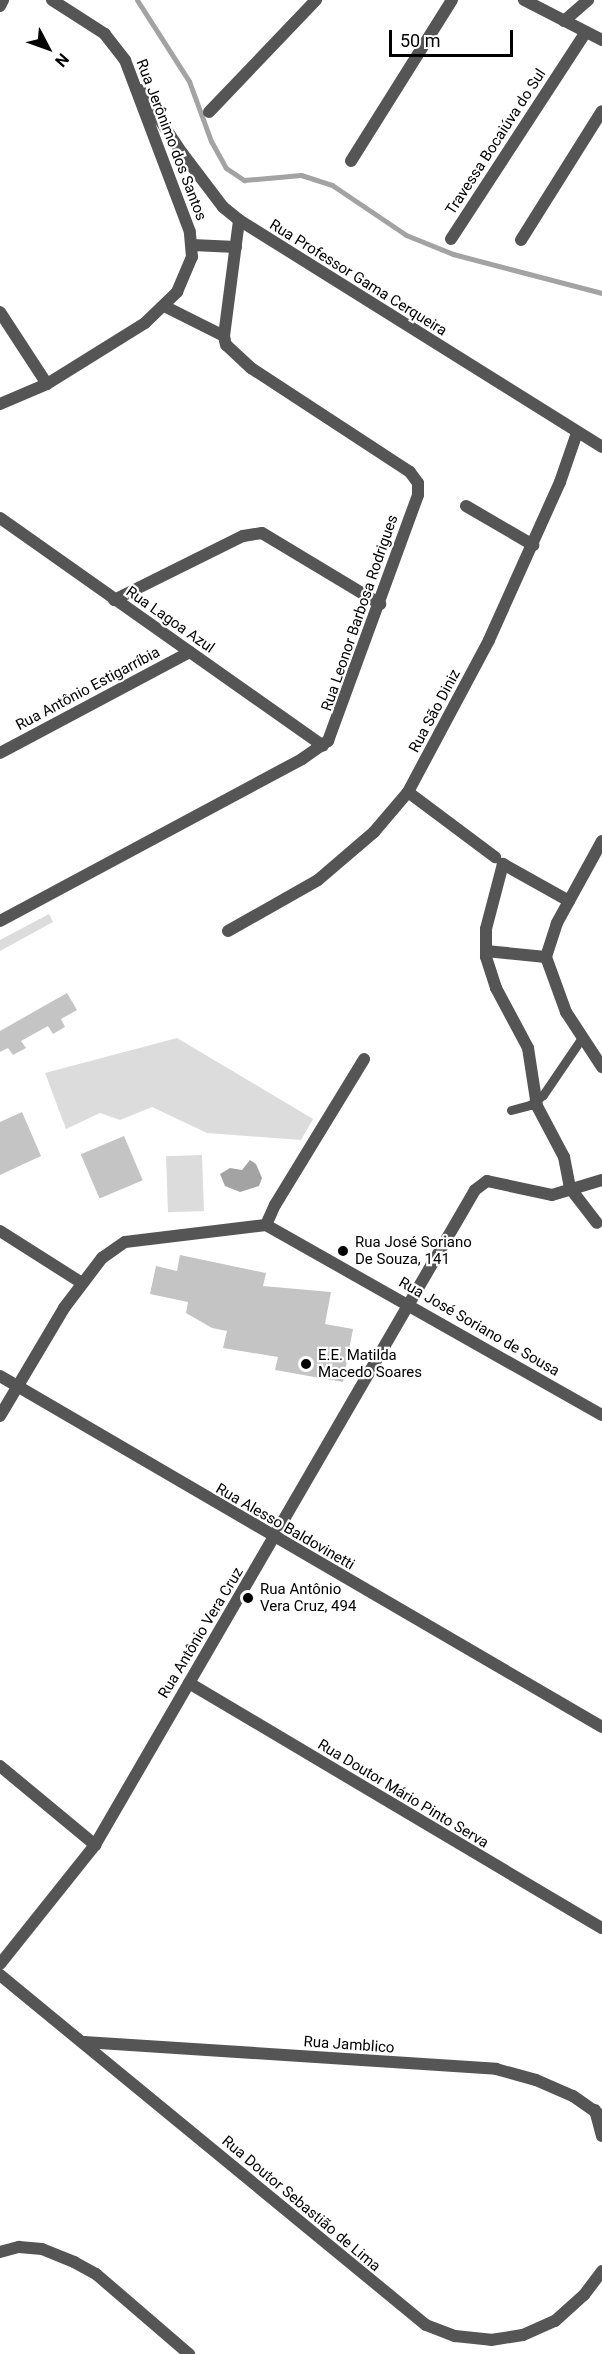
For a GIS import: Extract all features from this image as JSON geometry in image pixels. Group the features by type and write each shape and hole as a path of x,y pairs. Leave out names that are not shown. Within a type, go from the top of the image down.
{"street":[{"path":"0,6 3,0"},
{"name":"Rua Jerônimo dos Santos","path":"0,404 47,384 114,346 164,306 184,279 192,245 140,90 126,60 105,34 52,0"},
{"path":"209,112 316,0"},
{"path":"351,161 452,0"},
{"path":"524,0 602,40"},
{"path":"564,21 588,0"},
{"name":"Travessa Bocaiúva do Sul","path":"451,239 586,32"},
{"name":"Rua Professor Gama Cerqueira","path":"140,90 182,153 223,207 239,220 602,447"},
{"path":"520,240 602,111"},
{"path":"164,306 224,336 239,220"},
{"path":"192,245 236,247"},
{"path":"0,312 47,384"},
{"name":"Rua Leonor Barbosa Rodrigues","path":"0,921 323,746 334,735 418,495 417,480 402,465 250,368 230,350 224,336"},
{"name":"Rua São Diniz","path":"228,931 333,868 374,832 408,792 489,640 533,544 577,433"},
{"path":"466,506 533,544"},
{"name":"Rua Lagoa Azul","path":"0,518 323,746"},
{"path":"114,600 243,536 262,533 380,604"},
{"name":"Rua Antônio Estigarríbia","path":"0,753 190,652"},
{"path":"408,792 499,860 569,901"},
{"path":"602,841 569,901 546,957 553,986 581,1040 602,1067"},
{"path":"499,860 486,929 486,951 496,988 533,1063 536,1100 564,1157 570,1188 597,1223"},
{"path":"486,951 546,957"},
{"path":"0,1416 16,1385 82,1283 102,1258 125,1242 266,1225 275,1205 364,1059"},
{"path":"570,1188 602,1180"},
{"name":"Rua Antônio Vera Cruz","path":"0,1964 95,1845 412,1305 475,1190 487,1181 541,1195 570,1188"},
{"name":"Rua José Soriano de Sousa","path":"266,1225 412,1305 602,1415"},
{"path":"0,1231 82,1283"},
{"name":"Rua Alesso Baldovinetti","path":"0,1376 274,1539 602,1727"},
{"name":"Rua Doutor Mário Pinto Serva","path":"189,1683 602,1928"},
{"path":"0,1766 95,1845"},
{"name":"Rua Doutor Sebastião de Lima","path":"0,1975 426,2325 455,2336 491,2340 523,2335 555,2321 584,2295 602,2271"},
{"name":"Rua Jamblico","path":"84,2042 496,2069 537,2080 599,2113"},
{"path":"599,2113 602,2136"},
{"path":"0,2252 19,2247 42,2249 74,2262 96,2274 189,2354"}],"lane":[{"path":"511,1110 536,1100 555,1080 581,1040"}],"shaded area":[{"path":"49,914 53,922 0,951 0,940"},
{"path":"177,1038 313,1119 301,1140 207,1133 152,1107 120,1120 100,1113 66,1129 45,1073"},
{"path":"202,1155 204,1211 168,1212 166,1156"},
{"path":"250,1160 256,1164 262,1178 259,1186 240,1192 225,1186 220,1174 230,1168 242,1170"}],"building":[{"path":"67,993 77,1010 61,1019 65,1027 53,1034 48,1026 21,1041 26,1048 13,1055 8,1048 0,1052 0,1031"},
{"path":"22,1112 41,1156 0,1175 0,1122"},
{"path":"124,1136 143,1180 99,1199 81,1154"},
{"path":"180,1255 266,1273 263,1286 331,1292 325,1324 353,1329 343,1382 275,1370 278,1357 223,1348 227,1331 212,1328 186,1313 188,1302 150,1294 156,1266 177,1271"}],"waterway":[{"path":"137,0 189,81 211,141 226,168 244,180 301,175 332,185 406,235 453,254 602,293"}],"place":[{"name":"Rua José Soriano De Souza, 141","path":"343,1251"},
{"name":"E.E. Matilda Macedo Soares","path":"306,1364"},
{"name":"Rua Antônio Vera Cruz, 494","path":"248,1598"}]}
